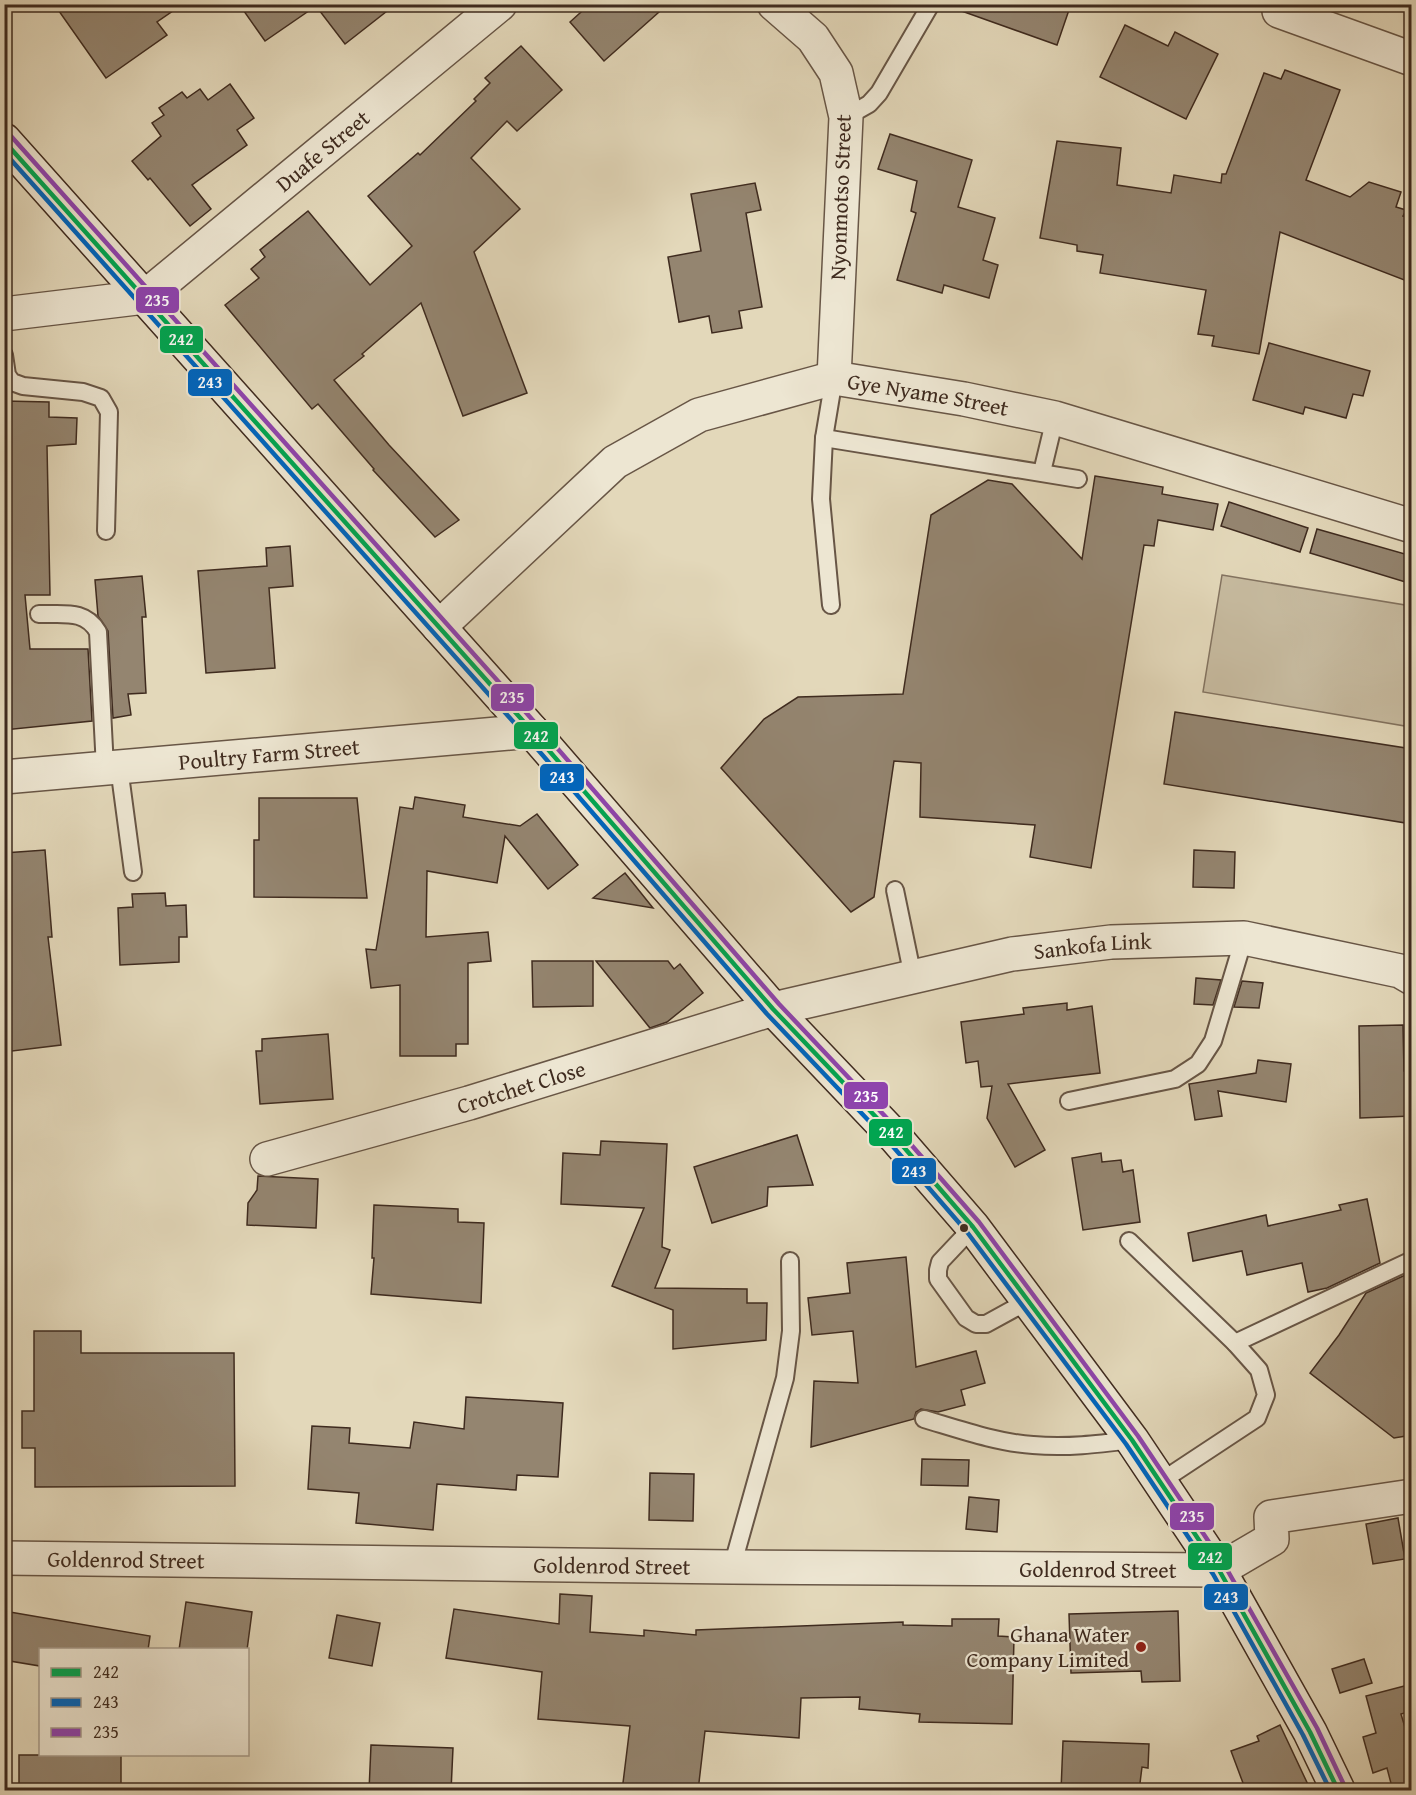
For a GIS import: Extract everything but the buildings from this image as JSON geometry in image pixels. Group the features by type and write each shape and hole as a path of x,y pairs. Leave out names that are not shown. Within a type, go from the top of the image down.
{"street":[{"name":"Duafe Street","path":"145,297 500,4"},
{"name":"Nyonmotso Street","path":"774,4 813,38 836,73 846,117 834,378"},
{"path":"1279,11 1412,59"},
{"path":"4,140 532,730 773,1009 895,1137 973,1227 1132,1440 1219,1570 1310,1732 1338,1791"},
{"path":"4,314 145,297"},
{"name":"Gye Nyame Street","path":"440,627 615,462 699,415 834,378 964,399 1055,418 1412,526"},
{"name":"Poultry Farm Street","path":"4,777 532,730"},
{"name":"Sankofa Link","path":"773,1009 1012,954 1112,942 1244,938 1400,971 1412,978"},
{"name":"Crotchet Close","path":"267,1159 469,1103 773,1009"},
{"path":"1219,1570 1272,1539 1271,1517 1412,1496"},
{"name":"Goldenrod Street","path":"4,1558 732,1567 1219,1570"}],"lane":[{"path":"846,117 869,104 879,93 931,4"},
{"path":"4,355 7,375 12,382 23,386 83,392 101,398 109,412 106,531"},
{"path":"831,605 821,500 824,438 834,378"},
{"path":"1042,472 1055,418"},
{"path":"824,438 1078,479"},
{"path":"39,614 79,615 92,621 98,632 112,767 133,872"},
{"path":"895,890 913,977"},
{"path":"1069,1101 1176,1079 1198,1064 1213,1041 1244,938"},
{"path":"973,1227 940,1262 938,1270 939,1279 966,1318 976,1324 986,1324 1028,1301"},
{"path":"1129,1241 1235,1343 1259,1370 1266,1395 1257,1418 1160,1482"},
{"path":"1235,1343 1412,1260"},
{"path":"732,1567 785,1378 791,1331 790,1262"},
{"path":"924,1419 977,1434 1031,1445 1072,1446 1132,1440"}],"shaded area":[{"path":"1222,575 1411,606 1411,727 1203,692"}],"transit line":[{"name":"235","path":"10,135 538,726 779,1004 900,1132 979,1222 1138,1436 1225,1566 1317,1728 1345,1787"},
{"name":"242","path":"4,141 532,731 773,1009 895,1137 973,1227 1132,1440 1219,1570 1310,1732 1338,1790"},
{"name":"243","path":"4,152 526,736 767,1014 889,1142 967,1232 1126,1444 1213,1574 1303,1735 1330,1790"}],"place":[{"name":"Ghana Water Company Limited","path":"1141,1647"}]}
